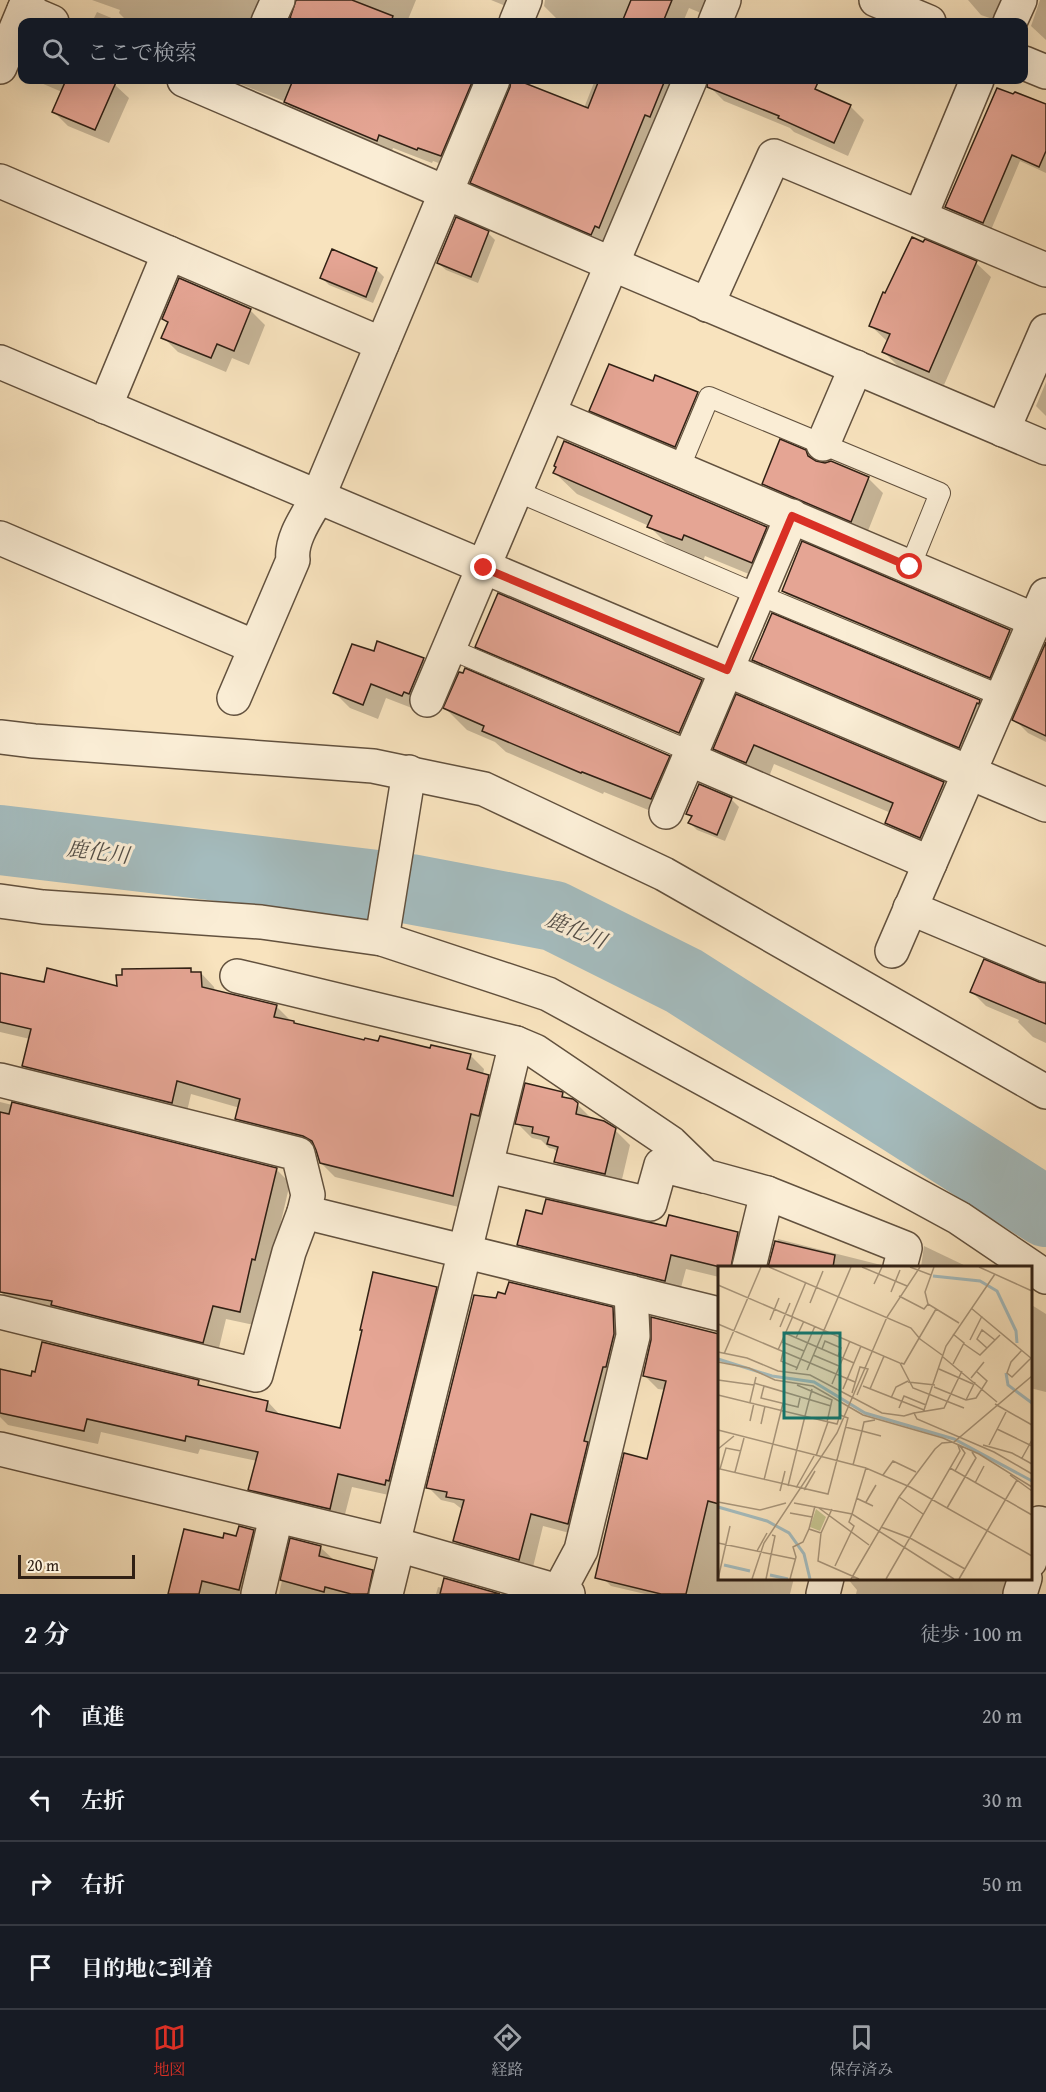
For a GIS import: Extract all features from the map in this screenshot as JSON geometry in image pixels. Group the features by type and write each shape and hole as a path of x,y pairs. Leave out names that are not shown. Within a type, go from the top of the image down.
{"street":[{"path":"270,18 278,0"},
{"path":"518,18 525,0"},
{"path":"717,18 724,0"},
{"path":"876,0 919,18"},
{"path":"1012,18 1020,0"},
{"path":"0,67 18,38"},
{"path":"1028,65 1046,72"},
{"path":"204,84 240,91 446,193 1046,448"},
{"path":"234,698 293,560 292,550 318,497 491,84"},
{"path":"428,700 688,84"},
{"path":"920,217 975,84"},
{"path":"707,305 774,156 1046,270"},
{"path":"0,181 382,344"},
{"path":"105,407 169,253"},
{"path":"1003,430 1046,331"},
{"path":"0,362 1046,805"},
{"path":"823,444 856,368"},
{"path":"549,414 910,567 1041,607 892,951"},
{"path":"666,813 792,516"},
{"path":"0,538 255,647"},
{"path":"0,737 373,766 484,789 664,874 1046,1092"},
{"path":"691,755 930,863"},
{"path":"382,939 409,772"},
{"path":"0,901 43,907 261,922 382,939 548,994 960,1218 1030,1266"},
{"path":"910,908 1046,965"},
{"path":"237,976 516,1043 535,1050 671,1143 705,1176"},
{"path":"386,1594 516,1043"},
{"path":"0,1080 298,1154 308,1195 289,1252 256,1375 0,1312"},
{"path":"487,1166 650,1204 661,1165 767,1194 905,1248 900,1266"},
{"path":"749,1266 767,1194"},
{"path":"304,1212 718,1314"},
{"path":"1031,1267 1046,1277"},
{"path":"0,1449 396,1545 564,1592 581,1550 633,1336 632,1292"},
{"path":"1031,1555 1044,1515"},
{"path":"258,1594 276,1517"},
{"path":"823,1594 827,1579"},
{"path":"1020,1594 1025,1579"}],"lane":[{"path":"679,469 709,397 940,493 910,567"},
{"path":"516,491 1002,696"},
{"path":"450,649 691,755"}],"building":[{"path":"296,0 352,0 393,16 392,18 290,18"},
{"path":"631,0 672,0 665,18 624,18"},
{"path":"64,84 115,84 95,130 52,112"},
{"path":"291,84 471,84 441,156 418,148 417,150 379,135 377,141 284,102"},
{"path":"510,84 527,84 588,108 597,84 663,84 650,117 645,115 599,228 595,226 591,235 470,183"},
{"path":"707,84 817,84 815,89 851,105 834,143 778,118 779,116 707,87"},
{"path":"997,88 1046,104 1046,151 1039,167 1012,155 983,223 945,207"},
{"path":"456,217 489,231 471,277 437,263"},
{"path":"912,237 923,242 925,239 977,261 929,372 882,352 890,334 869,326 883,292 885,293"},
{"path":"332,249 377,268 366,297 320,278"},
{"path":"179,278 251,309 234,351 217,344 211,358 161,338 168,322 162,319"},
{"path":"609,364 653,381 655,375 698,392 675,447 589,411"},
{"path":"780,439 806,450 808,456 816,461 825,463 831,461 869,477 851,522 762,484"},
{"path":"564,441 767,527 752,563 684,535 682,540 647,527 652,516 553,473"},
{"path":"802,541 1010,630 990,678 782,591"},
{"path":"498,593 702,680 679,733 475,647"},
{"path":"772,613 980,700 959,748 752,660"},
{"path":"377,641 424,658 409,694 404,692 402,696 371,684 363,705 333,693 352,644 374,651"},
{"path":"1046,642 1046,736 1012,720"},
{"path":"465,668 670,756 651,799 581,773 482,731 484,726 443,708 459,672 463,673"},
{"path":"736,694 944,782 920,838 885,823 893,803 754,745 746,763 713,749"},
{"path":"699,784 732,798 717,835 688,823 692,816 686,814"},
{"path":"984,959 1046,983 1046,1024 970,992"},
{"path":"47,968 117,986 116,975 122,975 122,969 191,968 191,972 201,972 202,987 277,1005 274,1017 364,1040 365,1038 378,1041 380,1036 430,1048 431,1045 471,1054 467,1069 489,1075 479,1116 471,1114 453,1196 320,1163 312,1141 303,1136 235,1119 240,1099 177,1081 172,1103 22,1066 31,1029 0,1022 0,973 44,982"},
{"path":"525,1083 563,1092 562,1097 573,1099 578,1103 576,1114 604,1121 616,1128 605,1174 554,1162 558,1147 547,1144 549,1137 532,1133 533,1127 515,1124"},
{"path":"12,1102 277,1168 240,1312 213,1306 203,1343 51,1305 52,1301 0,1292 0,1112 9,1114"},
{"path":"546,1199 666,1226 669,1215 738,1232 731,1266 718,1267 671,1255 665,1281 517,1245 526,1210 542,1214"},
{"path":"775,1241 835,1255 833,1266 768,1266"},
{"path":"373,1272 437,1287 389,1481 386,1480 385,1485 338,1474 330,1509 248,1490 258,1452 186,1436 185,1441 87,1419 84,1431 0,1413 0,1369 31,1376 32,1371 35,1372 42,1342 199,1380 198,1385 268,1401 266,1411 340,1428"},
{"path":"509,1282 613,1307 614,1334 584,1441 588,1442 568,1524 531,1514 519,1560 453,1541 464,1500 446,1497 447,1492 426,1488 474,1295 496,1298 498,1292 505,1294"},
{"path":"651,1317 718,1334 718,1504 708,1501 686,1594 661,1594 595,1578 624,1453 647,1459 666,1381 643,1376 651,1340"},
{"path":"239,1526 254,1530 239,1590 202,1581 199,1594 168,1594 184,1529 223,1538 224,1533 236,1536"},
{"path":"290,1538 321,1546 319,1556 373,1570 368,1594 351,1594 325,1587 324,1592 280,1580"},
{"path":"444,1578 500,1594 440,1594"}],"waterway":[{"name":"鹿化川","path":"0,840 410,889 554,916 684,981 1046,1212"}],"route":[{"path":"484,568 727,670 792,516 910,567"}]}
